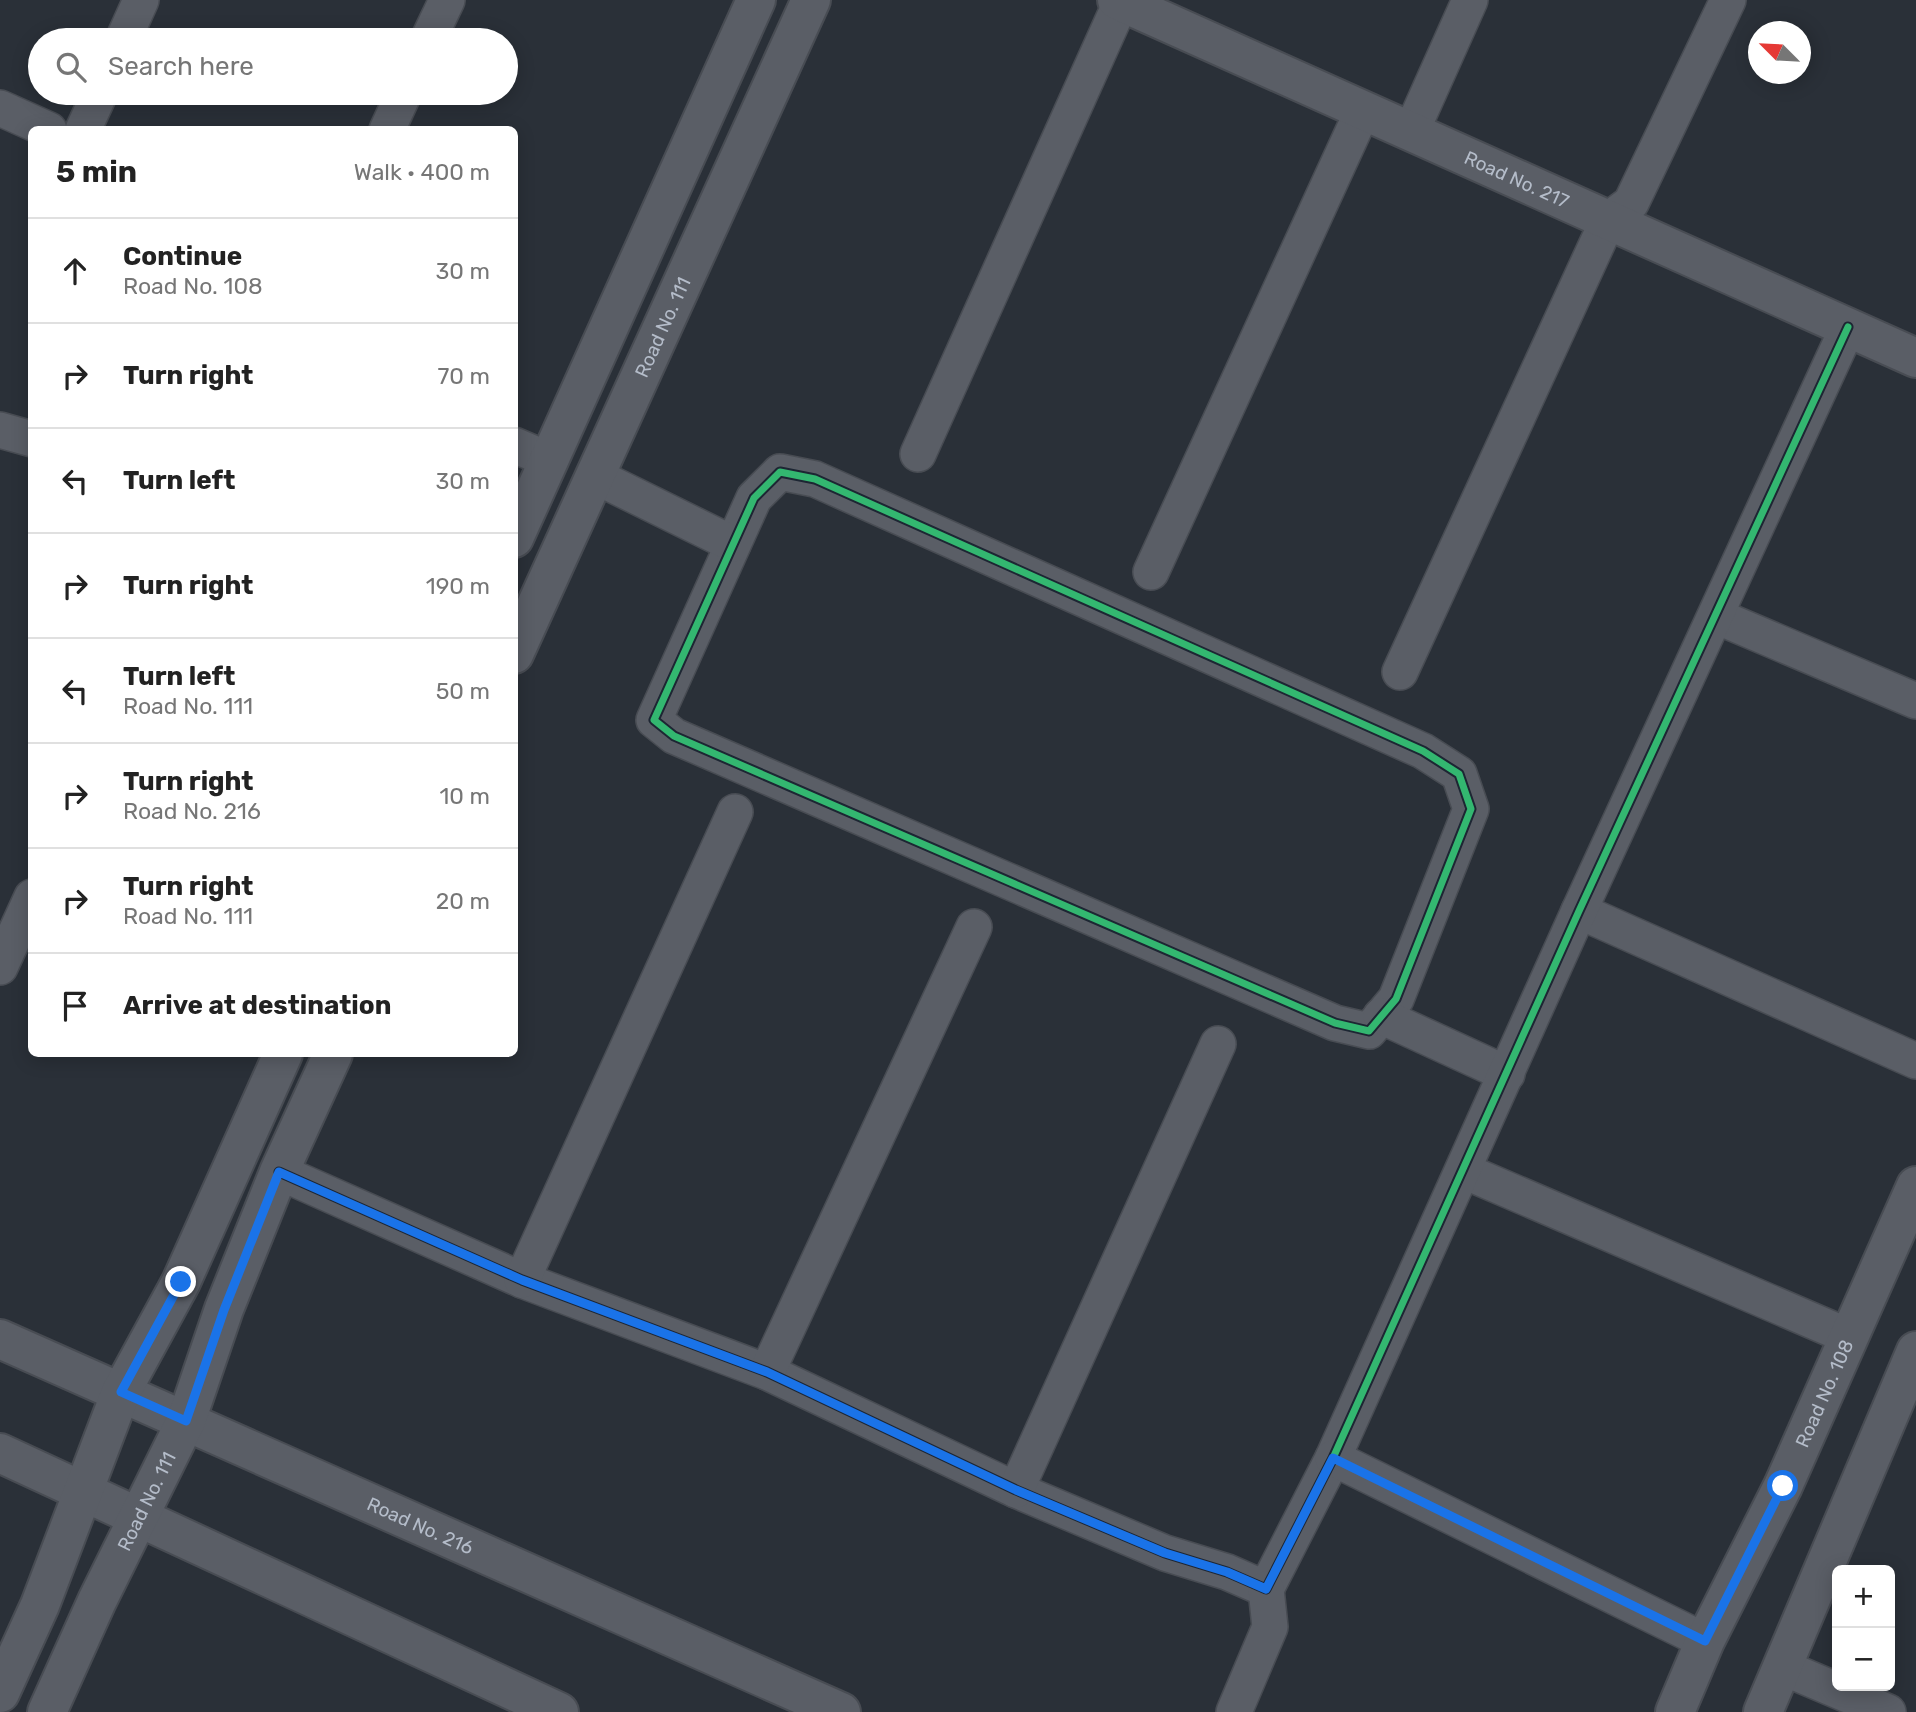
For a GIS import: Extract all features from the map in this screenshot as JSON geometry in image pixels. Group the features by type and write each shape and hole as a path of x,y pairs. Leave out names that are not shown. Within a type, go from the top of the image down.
{"street":[{"path":"128,28 141,0"},
{"path":"434,28 447,0"},
{"path":"518,529 756,0"},
{"name":"Road No. 111","path":"518,645 811,0"},
{"path":"1411,132 1470,0"},
{"path":"1400,672 1608,220 1632,203 1728,0"},
{"path":"918,454 1120,1"},
{"name":"Road No. 217","path":"1120,1 1916,358"},
{"path":"85,126 94,105"},
{"path":"389,126 398,105"},
{"path":"0,108 40,126"},
{"path":"1151,572 1363,110"},
{"path":"1234,1712 1270,1627 1266,1589 1333,1458 1579,911 1848,327"},
{"path":"0,430 28,438"},
{"path":"518,448 549,460"},
{"path":"780,472 815,479 1423,751 1460,774 1471,809 1396,999 1381,1016 1369,1031 1335,1023 674,736 654,720 754,498 780,472"},
{"path":"596,476 733,544"},
{"path":"1716,616 1916,701"},
{"path":"522,1280 735,812"},
{"path":"0,967 28,907"},
{"path":"1579,911 1916,1061"},
{"path":"767,1372 974,927"},
{"path":"1381,1016 1507,1074"},
{"path":"1016,1490 1218,1044"},
{"path":"0,1693 40,1605 121,1392 181,1282 283,1057"},
{"name":"Road No. 111","path":"47,1712 97,1601 186,1421 224,1310 279,1172 332,1057"},
{"path":"1464,1171 1850,1337"},
{"path":"279,1172 522,1280 767,1372 1016,1490 1165,1553 1227,1572 1266,1589"},
{"name":"Road No. 108","path":"1675,1712 1705,1641 1783,1486 1916,1186"},
{"name":"Road No. 216","path":"0,1339 841,1712"},
{"path":"1763,1712 1911,1373"},
{"path":"0,1453 559,1712"},
{"path":"1333,1458 1705,1641"},
{"path":"1782,1667 1888,1712"}],"cycle path":[{"path":"279,1172 522,1280 767,1372 1016,1490 1165,1553 1227,1572 1266,1589 1333,1458 1579,911 1848,327"},
{"path":"780,472 815,479 1423,751 1459,774 1471,809 1396,999 1369,1031 1335,1023 674,736 654,720 754,498 780,472"}],"route":[{"path":"181,1282 121,1392 186,1421 224,1310 279,1172 522,1280 767,1372 1016,1490 1165,1553 1227,1572 1266,1589 1333,1458 1705,1641 1783,1486"}]}
